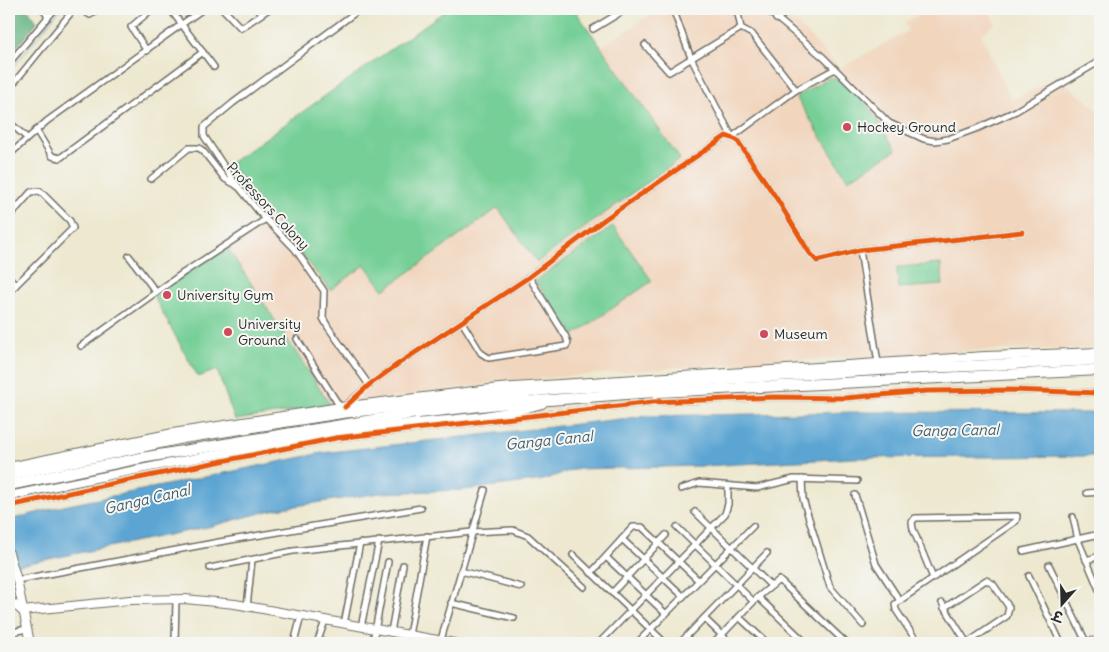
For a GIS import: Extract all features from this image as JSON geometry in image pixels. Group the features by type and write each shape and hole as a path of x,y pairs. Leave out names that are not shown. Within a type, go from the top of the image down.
{"highway":[{"path":"12,477 183,438 342,413 554,389 880,370 1100,360"},
{"path":"12,477 358,422 429,412 560,398 1100,370"}],"street":[{"path":"43,9 48,17"},
{"path":"9,63 55,9"},
{"path":"9,89 74,9"},
{"path":"81,9 90,15 97,9"},
{"path":"147,51 131,27 152,9"},
{"path":"170,9 214,67"},
{"path":"9,155 36,130 203,9"},
{"path":"223,9 241,28 269,9"},
{"path":"238,186 204,136 204,127 233,103 360,9"},
{"path":"593,29 626,9"},
{"path":"674,9 691,58 732,137 746,153 817,261 860,250 1022,232"},
{"path":"734,9 738,14 741,28 752,34 796,90"},
{"path":"766,9 835,69 889,123 924,140 948,139 1016,111 1100,61"},
{"path":"776,19 792,9"},
{"path":"645,45 667,71 741,28"},
{"path":"36,130 52,156 60,158 203,52"},
{"path":"343,407 369,384 529,277 605,219 719,138 732,137 796,90 835,69"},
{"path":"9,122 26,138"},
{"name":"Professors Colony","path":"151,179 194,147 203,151 225,179 238,186 266,220 291,245 323,288 325,296 323,313 325,322 369,384"},
{"path":"9,217 31,192 35,191 44,194 72,225 71,232 9,292"},
{"path":"81,346 156,292 266,220"},
{"path":"860,250 878,363"},
{"path":"129,256 156,292"},
{"path":"9,276 16,286"},
{"path":"462,322 481,352 489,358 566,346 568,343 566,337 529,277"},
{"path":"297,340 343,407"},
{"path":"12,477 173,432 343,407 499,388 878,363 1100,352"},
{"path":"9,506 336,438 653,402 774,397 845,398 936,391 1008,390 1100,393"},
{"path":"9,496 195,457 364,429 504,412 560,398"},
{"path":"802,479 803,499 830,587 863,625"},
{"path":"681,488 699,484 757,488 802,479 857,481"},
{"path":"599,643 632,612 725,514 728,504 728,487"},
{"path":"435,641 451,603 485,490"},
{"path":"1087,493 1100,492"},
{"path":"855,495 876,564 900,601"},
{"path":"17,580 219,542 421,508"},
{"path":"695,512 770,586"},
{"path":"918,643 894,608 900,601 933,578 1016,520 1017,516 918,517 913,520 913,529 933,578"},
{"path":"1073,517 1078,540 1099,588"},
{"path":"591,573 633,527 642,526 660,541 698,580"},
{"path":"637,643 753,526"},
{"path":"677,527 736,585 806,643"},
{"path":"210,568 293,551 427,536 507,530 520,532 528,536 584,587"},
{"path":"612,593 666,534"},
{"path":"1023,551 1100,534"},
{"path":"409,635 427,536"},
{"path":"622,539 683,596"},
{"path":"361,627 379,541"},
{"path":"344,624 360,543"},
{"path":"9,553 17,580 30,643"},
{"path":"680,643 767,553"},
{"path":"573,555 665,643"},
{"path":"1086,560 1100,556"},
{"path":"606,557 665,613"},
{"path":"248,607 252,560"},
{"path":"369,643 374,636 388,562"},
{"path":"391,632 403,565"},
{"path":"1049,565 1082,642 1098,642"},
{"path":"461,571 521,587"},
{"path":"1029,576 1062,643"},
{"path":"714,643 755,599 778,580 782,580 846,643"},
{"path":"986,580 993,584 1008,607 1007,616 967,643 943,605 986,580"},
{"path":"9,600 22,611 130,600 218,602 454,643"},
{"path":"175,643 176,600"},
{"path":"451,603 514,618"},
{"path":"294,643 301,616"},
{"path":"704,618 730,643"},
{"path":"739,618 767,643"},
{"path":"317,643 325,621"},
{"path":"9,634 26,629"}],"shaded area":[{"path":"448,9 574,9 601,47 660,9 783,9 840,68 908,31 904,22 932,9 988,9 995,23 981,35 1011,100 1059,78 1100,112 1100,348 988,350 683,367 507,381 235,420 217,370 198,377 153,295 271,219 229,164"}],"green space":[{"path":"9,9 28,9 37,22 9,56"},
{"path":"448,9 574,9 680,159 537,262 498,208 384,290 365,265 330,290 229,164"},
{"path":"830,77 841,82 860,97 896,150 848,180 796,97"},
{"path":"613,226 652,281 574,335 535,281"},
{"name":"University Ground","path":"227,247 331,406 235,420 217,370 198,377 153,295"},
{"path":"941,264 943,285 898,288 897,267"}],"water":[{"name":"Ganga Canal","path":"856,412 1100,413 1100,456 854,458 703,466 575,469 543,480 465,490 380,493 276,509 208,527 9,567 9,520 59,507 322,453 647,416"}],"waterway":[{"path":"9,72 60,9"}],"cycle path":[{"path":"345,407 369,385 398,364 529,277 605,219 726,136 737,140 777,199 809,252 817,261 860,250 1022,232"},
{"path":"9,506 336,438 653,402 775,397 845,398 927,391 1008,390 1100,393"}],"place":[{"name":"Hockey Ground","path":"847,127"},
{"name":"University Gym","path":"167,295"},
{"name":"University Ground","path":"228,332"},
{"name":"Museum","path":"764,334"}]}
